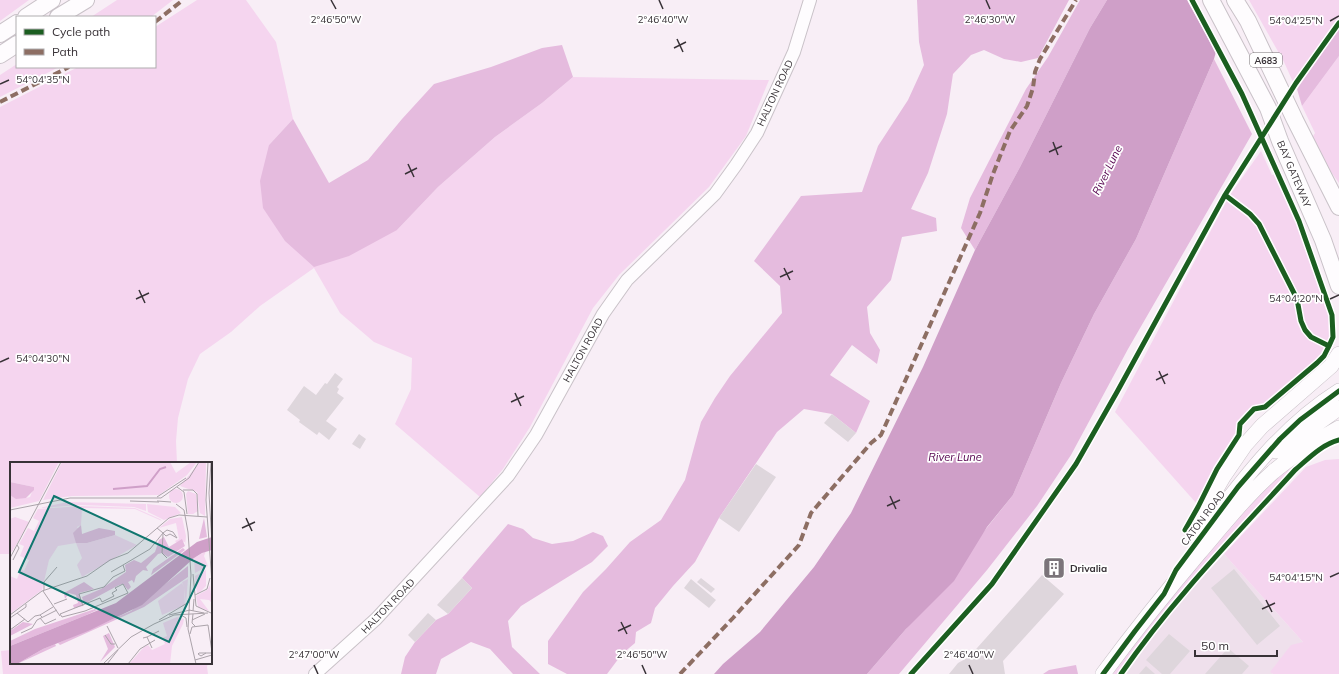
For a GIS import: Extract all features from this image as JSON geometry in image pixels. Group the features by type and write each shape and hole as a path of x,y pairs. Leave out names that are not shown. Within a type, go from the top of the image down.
{"highway":[{"path":"28,16 52,0"},
{"path":"60,16 86,0"},
{"name":"BAY GATEWAY","path":"1210,0 1268,108 1280,141 1323,240 1339,286"},
{"name":"A683","path":"1236,0 1248,21 1295,120 1339,207"},
{"path":"0,34 16,24"},
{"path":"0,55 16,45"}],"main road":[{"path":"1189,552 1208,504 1223,477 1245,445 1262,426 1331,366 1339,354"},
{"name":"CATON ROAD","path":"1164,594 1176,570 1238,487 1280,439 1300,420 1339,391"},
{"path":"1262,460 1290,443 1339,408"},
{"name":"CATON ROAD","path":"1103,674 1135,630 1164,594 1243,502 1273,472 1320,439 1339,428"},
{"path":"1320,439 1339,434"}],"street":[{"name":"HALTON ROAD","path":"315,674 376,619 508,476 536,436 603,314 627,280 715,194 757,132 794,52 810,0"}],"shaded area":[{"path":"0,0 29,0 0,21"},
{"path":"117,0 173,0 152,16 93,16"},
{"path":"197,0 246,0 276,42 293,119 269,145 397,230 438,187 495,137 542,103 573,77 769,80 746,136 709,187 619,275 593,308 530,427 503,469 480,497 395,424 411,389 412,358 374,342 340,313 314,268 260,306 231,332 200,354 188,379 178,418 176,441 177,462 10,462 10,554 0,554 0,107 76,68 156,68 156,26"},
{"path":"917,0 1069,0 1038,58 1021,62 1004,59 984,50 971,55 953,74 947,114 928,173 911,209 936,218 937,231 902,237 891,280 867,307 870,333 880,350 877,364 852,345 830,375 870,401 856,433 832,414 804,409 777,432 719,518 695,562 655,608 651,623 636,632 635,643 622,654 607,674 567,674 548,664 548,641 583,592 630,542 661,520 685,480 701,422 715,398 730,376 782,313 780,286 754,261 801,196 862,192 878,146 908,100 924,65 919,42"},
{"path":"1080,0 1107,0 1090,28 1020,167 975,250 961,228 970,198 1026,89 1048,57"},
{"path":"1249,0 1339,0 1339,16 1293,82 1284,62"},
{"path":"1339,29 1339,56 1302,106 1297,89"},
{"path":"562,45 573,77 542,103 495,137 438,187 397,230 349,256 314,267 285,241 263,208 260,181 269,145 293,119 329,183 368,160 402,119 434,84 491,67 542,48"},
{"path":"1339,56 1339,183 1329,169 1312,138 1315,133 1302,106"},
{"path":"1214,59 1252,134 1128,349 1071,455 1037,506 987,570 899,674 867,674 906,629 1013,495 1061,383 1094,314 1136,239"},
{"path":"16,65 16,68 57,68 0,97 0,75"},
{"path":"1261,151 1272,175 1276,174 1296,221 1329,315 1331,335 1329,342 1316,336 1309,329 1304,319 1300,297 1262,223 1251,210 1230,195"},
{"path":"1227,200 1248,215 1257,225 1296,300 1299,320 1304,331 1310,339 1326,348 1316,361 1269,399 1234,435 1214,469 1197,504 1115,412"},
{"path":"1324,443 1300,463 1204,565 1171,602 1118,674 1113,674 1212,542 1273,480"},
{"path":"1339,459 1339,674 1273,674 1270,672 1291,645 1303,642 1224,554 1306,467 1325,460"},
{"path":"508,524 523,529 533,538 552,544 573,541 593,532 603,536 608,546 592,562 521,606 508,621 512,647 540,674 513,674 490,649 471,642 441,659 436,674 401,674 405,657 415,642 436,620 448,614 472,588 462,578"},
{"path":"1224,554 1303,642 1271,672 1273,674 1126,674 1169,615"},
{"path":"10,650 10,664 208,664 208,674 3,674 1,651"},
{"path":"1076,665 1078,674 1043,674 1049,670"}],"water":[{"name":"River Lune","path":"1107,0 1230,0 1214,59 1136,239 1094,314 1061,383 1013,495 987,527 954,581 906,629 867,674 714,674 723,664 760,632 814,567 851,513 923,367 975,250 1020,167 1090,28"}],"pier":[{"path":"1187,0 1232,0 1217,56 1209,40"}],"building":[{"path":"335,373 343,379 337,387 339,389 337,393 344,398 326,421 337,429 329,440 319,432 317,435 299,422 300,420 287,410 304,386 316,395"},
{"path":"832,414 856,433 848,442 824,423"},
{"path":"359,434 366,439 360,449 352,444"},
{"path":"756,464 776,477 739,532 719,518"},
{"name":"Drivalia","path":"1055,561 1061,566 1054,575 1048,570"},
{"path":"1234,569 1280,626 1257,645 1211,588"},
{"path":"1042,575 1064,594 1003,661 1005,674 949,674 958,663 969,657"},
{"path":"462,578 472,588 448,614 437,605"},
{"path":"701,578 715,589 711,593 697,582"},
{"path":"691,579 716,600 709,608 684,588"},
{"path":"428,613 436,620 415,642 408,635"},
{"path":"1169,634 1190,651 1170,674 1162,674 1146,660"},
{"path":"1228,648 1249,666 1242,674 1205,674"},
{"path":"1146,666 1155,674 1139,674"}],"marked path":[{"path":"156,21 183,0"},
{"path":"680,674 799,545 811,513 871,443 881,435 980,213 1010,131 1027,106 1033,88 1035,72 1040,59 1076,0"},
{"path":"0,102 67,68"}],"cycle path":[{"path":"1185,530 1217,469 1239,435 1240,424 1254,409 1265,407 1317,363 1324,356 1333,337 1332,315 1299,221 1242,94 1192,0"},
{"path":"911,674 992,584 1076,464 1225,195 1296,83 1339,23"},
{"path":"1225,195 1250,214 1259,224 1297,299 1301,321 1305,330 1311,337 1329,346"},
{"path":"1103,674 1164,594 1176,570 1238,487 1280,439 1300,420 1339,391"},
{"path":"1121,674 1161,620 1183,594 1295,470 1326,445 1339,440"}],"place":[{"name":"Drivalia","path":"1054,568"}]}
